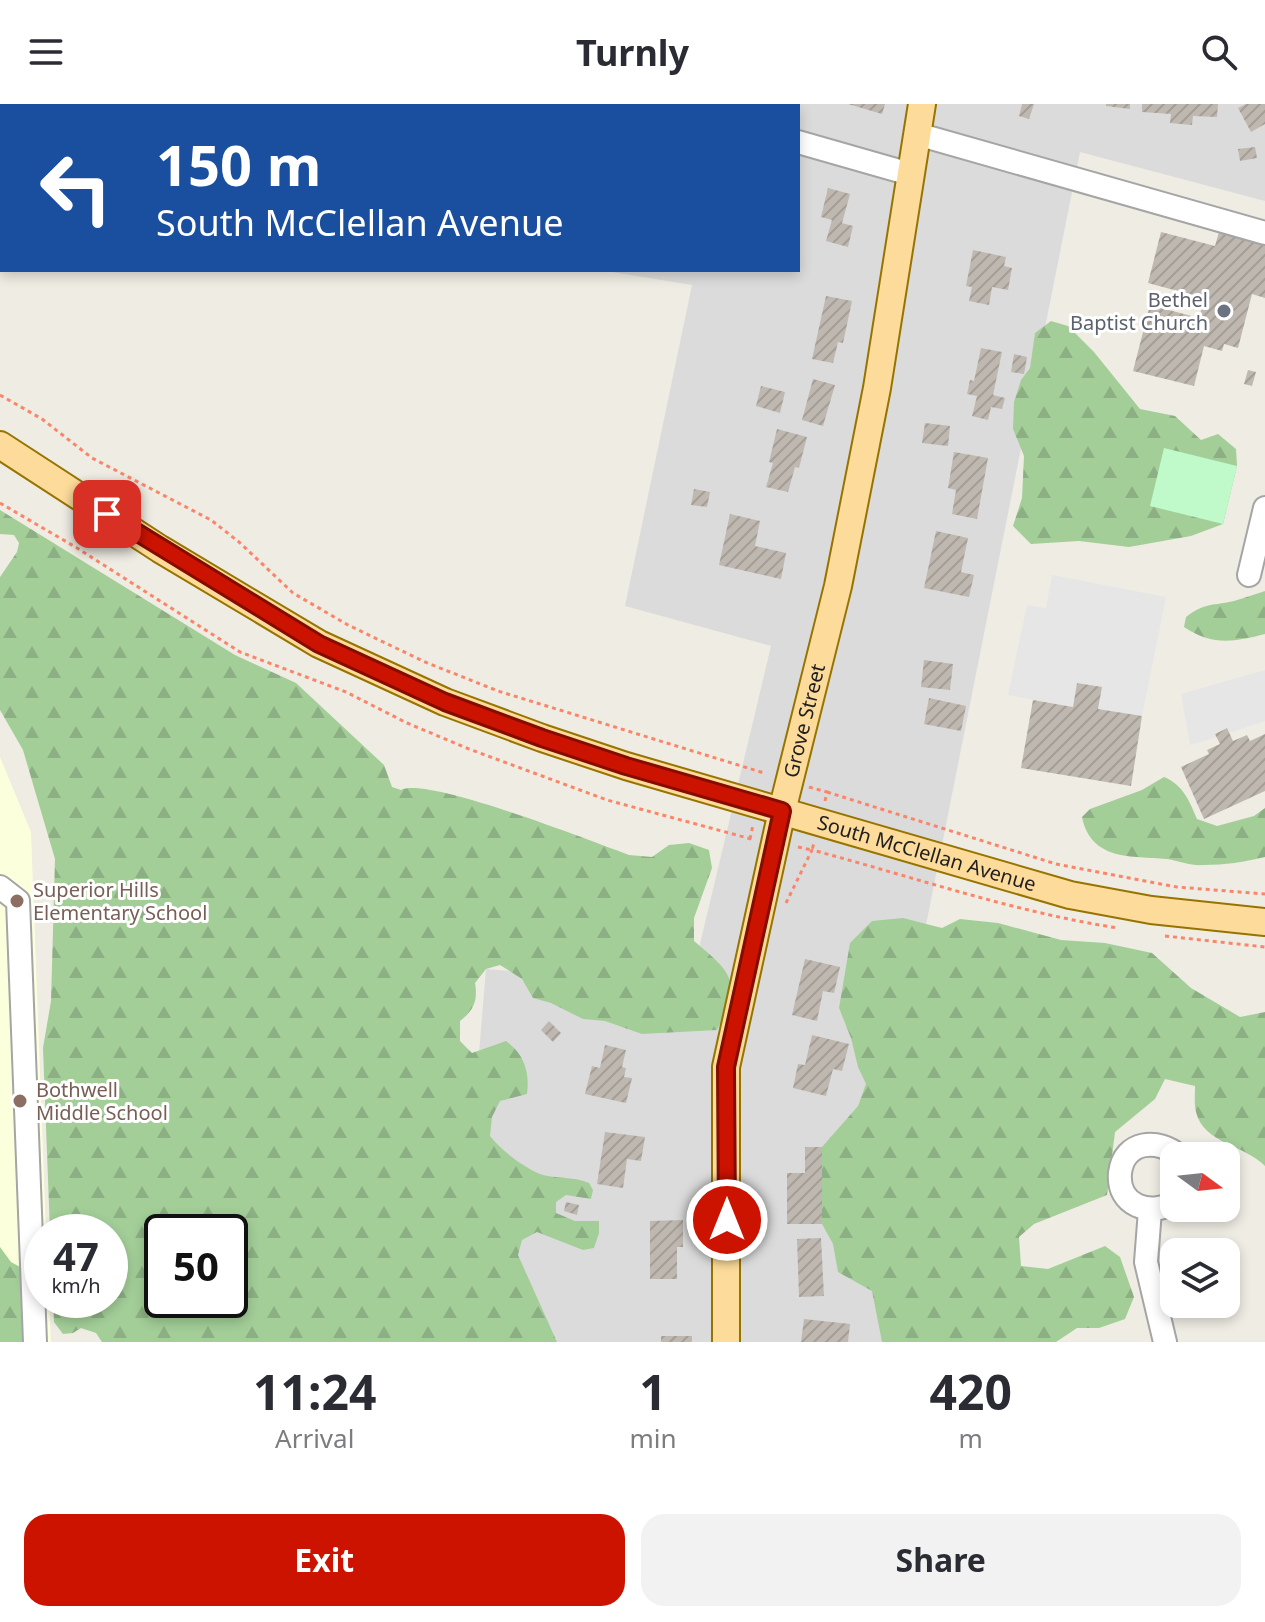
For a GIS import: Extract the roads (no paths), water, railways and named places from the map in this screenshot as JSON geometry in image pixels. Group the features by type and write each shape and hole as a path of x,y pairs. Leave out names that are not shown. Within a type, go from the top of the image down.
{"main road":[{"name":"Grove Street","path":"726,1342 726,1067 782,811 838,586 877,388 922,104"},
{"name":"South McClellan Avenue","path":"0,445 160,549 319,644 445,702 542,738 1070,895 1151,910 1265,922"}],"street":[{"path":"917,134 1265,233"},
{"path":"800,143 910,174"},
{"path":"1248,575 1265,508"},
{"path":"0,887 18,901 35,1342"},
{"path":"1160,1145 1144,1145 1133,1151 1124,1161 1120,1173 1121,1186 1128,1198 1138,1206 1160,1209"},
{"path":"1150,1210 1146,1262 1165,1342"}],"place":[{"name":"Bethel Baptist Church","path":"1224,311"},
{"name":"Superior Hills Elementary School","path":"17,901"},
{"name":"Bothwell Middle School","path":"20,1101"}]}
